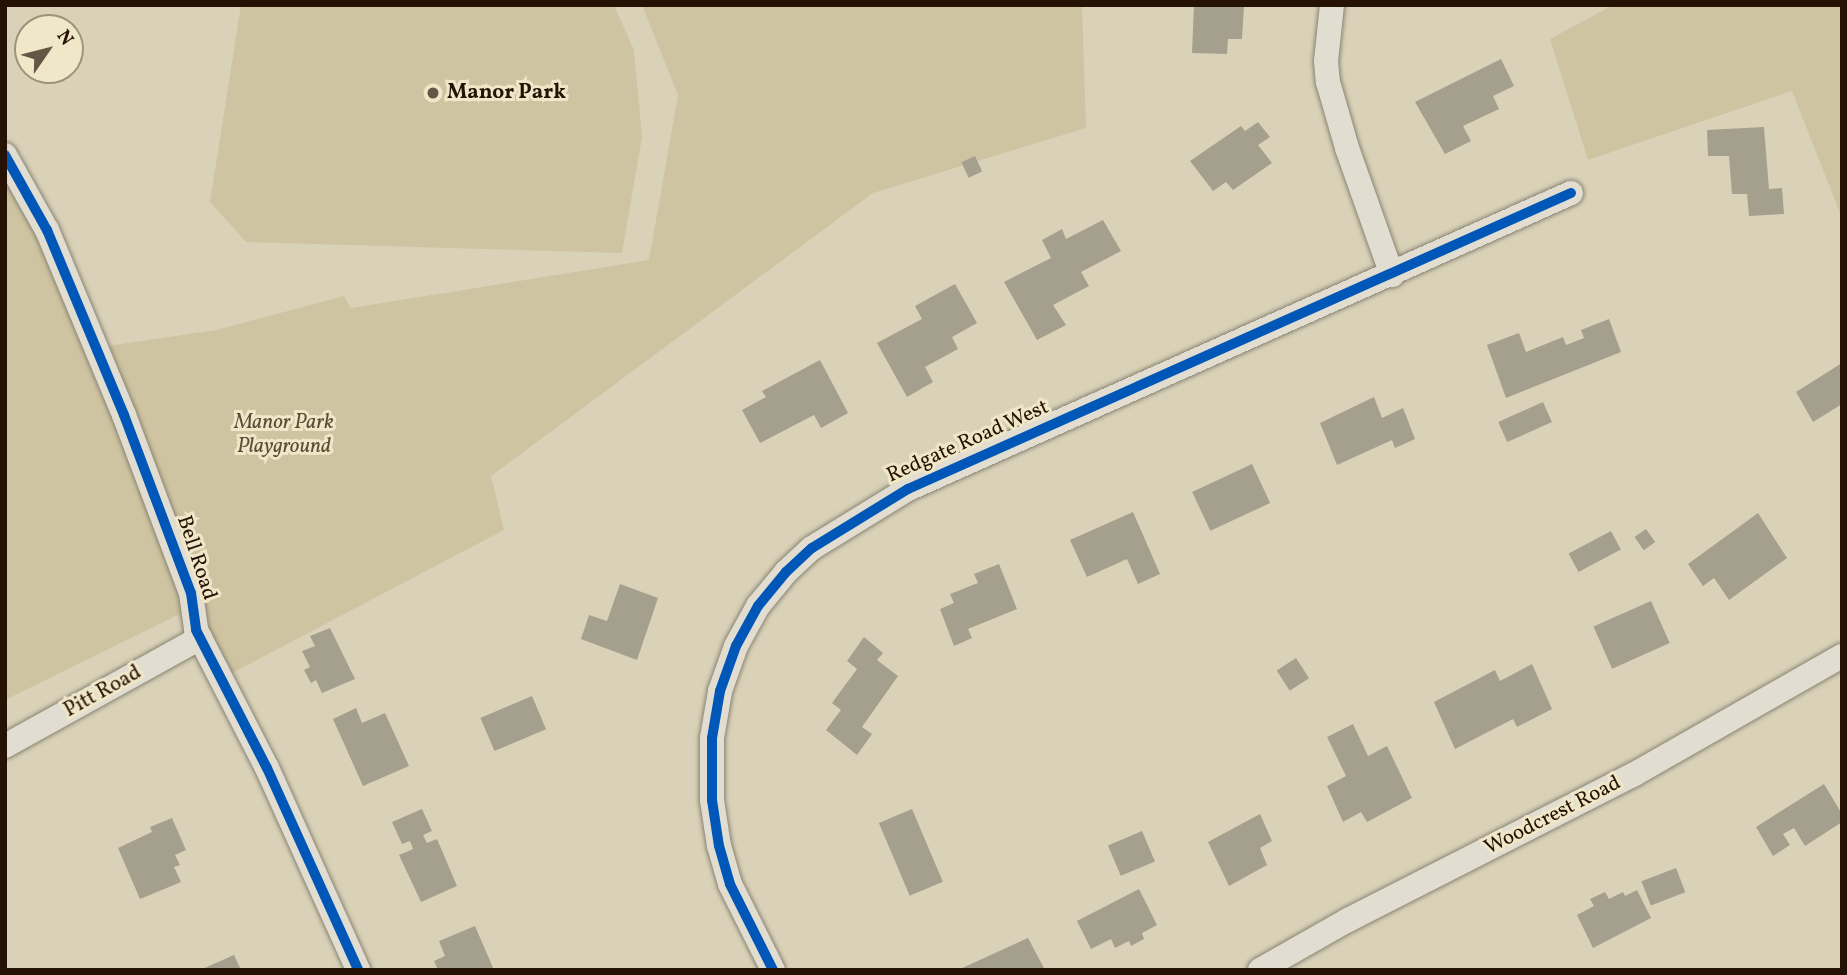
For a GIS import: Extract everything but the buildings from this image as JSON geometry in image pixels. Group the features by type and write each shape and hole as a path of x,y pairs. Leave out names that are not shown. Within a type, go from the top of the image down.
{"street":[{"path":"1332,5 1326,61 1328,82 1347,148 1392,275"},
{"name":"Bell Road","path":"5,155 12,183 47,230 124,415 191,593 200,638 267,768 358,970"},
{"name":"Redgate Road West","path":"773,970 730,884 719,846 712,800 712,738 720,691 736,646 758,606 786,572 812,548 908,489 1392,275 1570,193"},
{"name":"Pitt Road","path":"5,746 200,638"},
{"name":"Woodcrest Road","path":"1260,970 1348,920 1633,775 1842,656"}],"green space":[{"name":"Manor Park","path":"241,5 614,5 634,50 642,137 622,253 246,242 210,202"},
{"name":"Manor Park Playground","path":"642,5 1082,5 1086,128 873,193 491,476 504,530 219,680 184,612 5,700 5,172 106,365 115,361 108,346 216,330 344,296 351,308 649,260 678,95"},
{"path":"1613,5 1842,5 1842,218 1792,91 1588,160 1550,39"}],"cycle path":[{"path":"5,155 47,230 124,415 191,593 196,630 267,768 358,970"},
{"path":"773,970 730,884 719,846 712,800 712,738 720,691 736,646 758,606 786,572 812,548 908,489 1571,193"}],"place":[{"name":"Manor Park","path":"433,93"}]}
